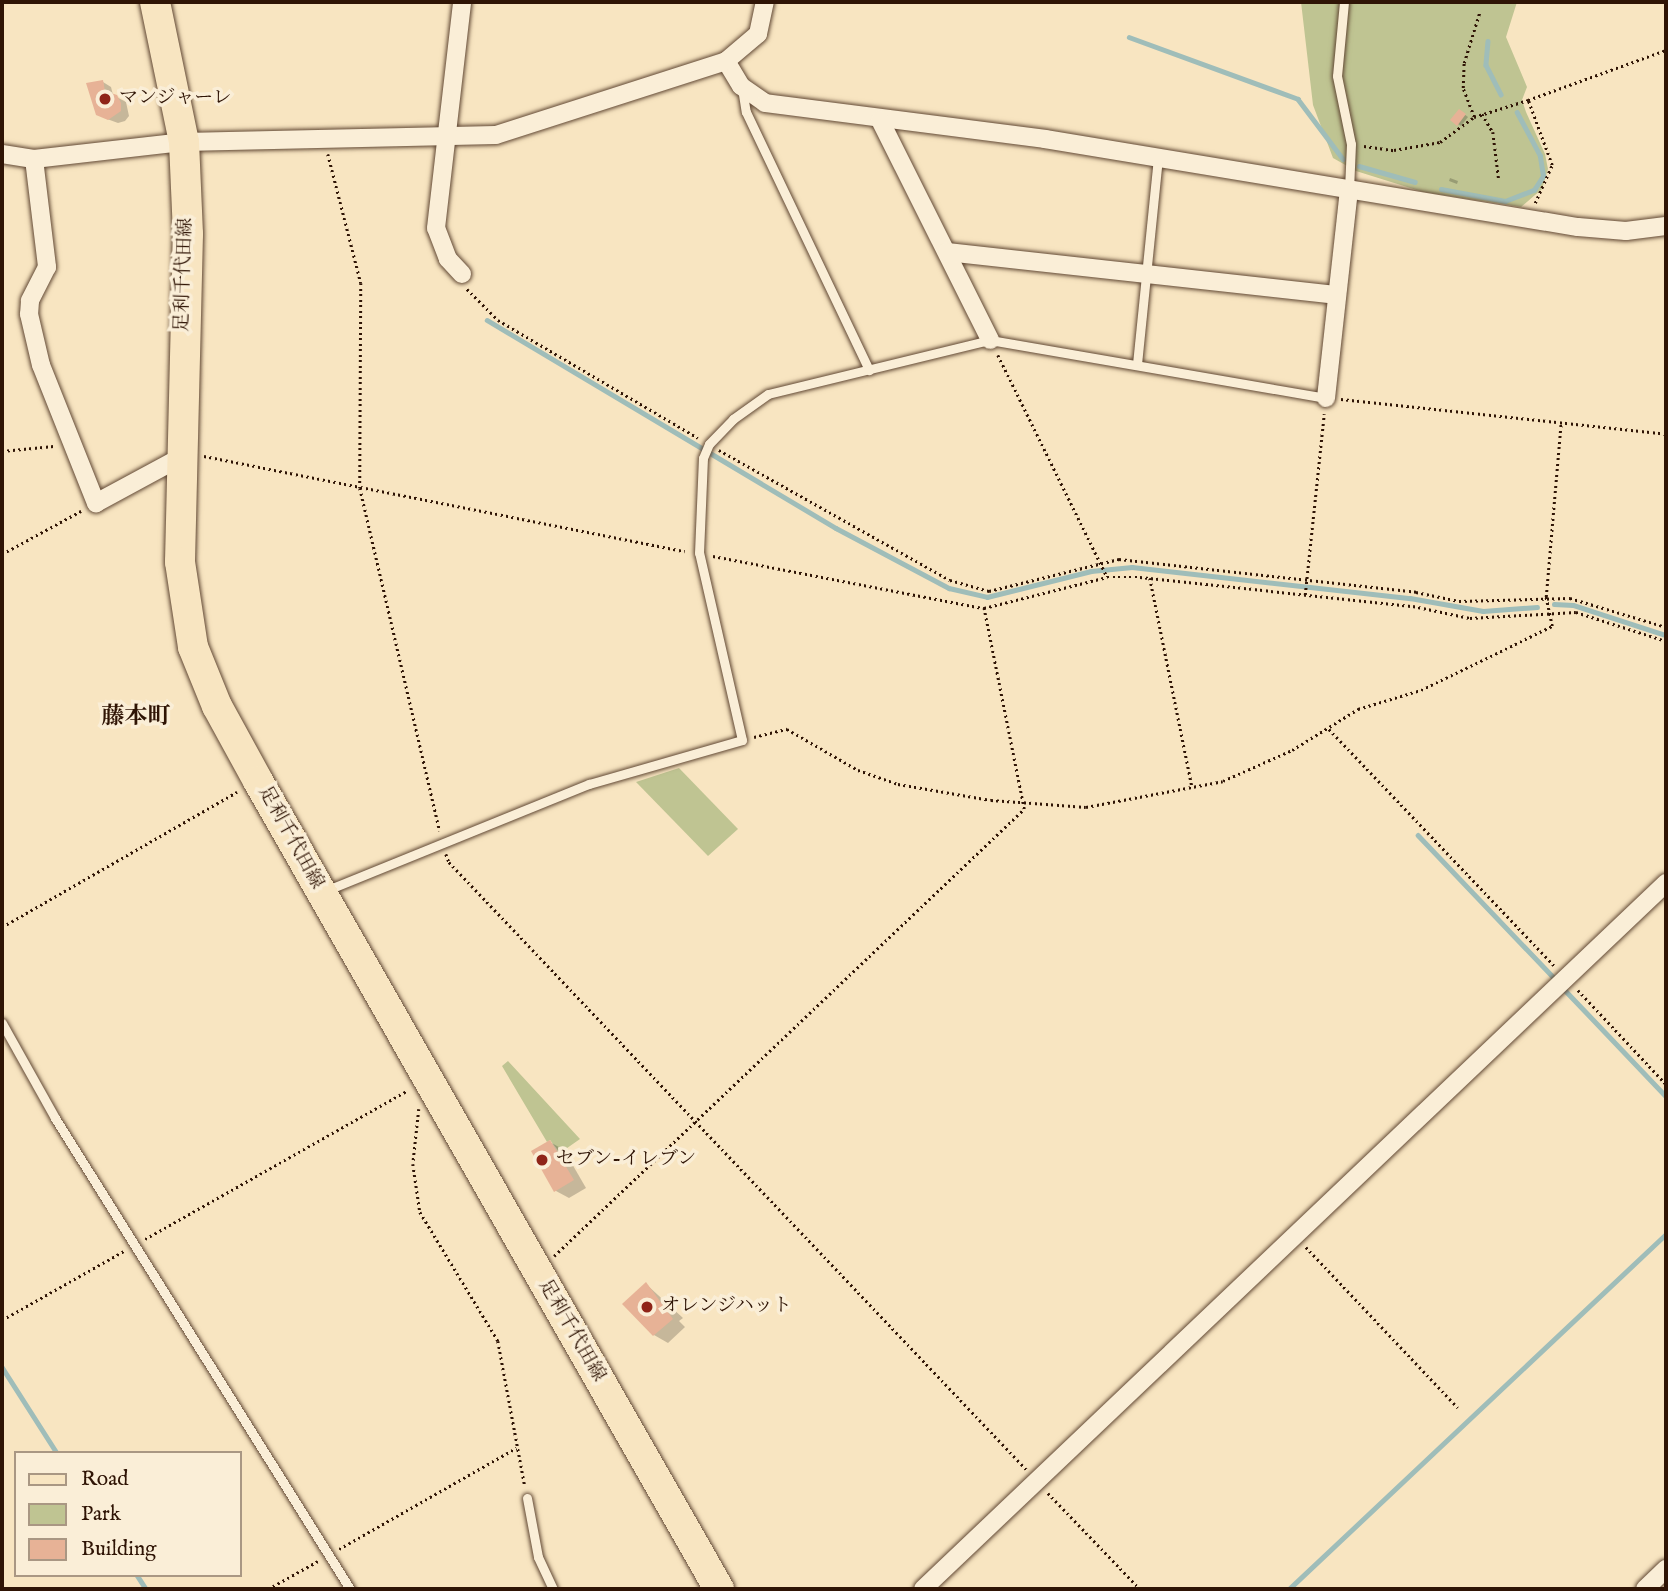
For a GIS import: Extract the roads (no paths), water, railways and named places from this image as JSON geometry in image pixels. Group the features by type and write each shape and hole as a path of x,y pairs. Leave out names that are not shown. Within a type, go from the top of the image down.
{"main road":[{"name":"足利千代田線","path":"155,2 184,142 188,234 180,562 186,621 217,706 423,1082 536,1269 719,1589"}],"street":[{"path":"461,274 448,259 436,228 462,2"},
{"path":"2,154 34,159 184,142 445,139 496,135 726,61 758,34 765,2"},
{"path":"726,61 741,86 765,103 1158,157 1261,178 1626,231 1666,226"},
{"path":"880,120 990,340"},
{"path":"34,159 47,267 30,301 29,314 41,365 96,503 181,457"},
{"path":"1326,398 1349,189"},
{"path":"947,252 1145,271 1336,295"},
{"path":"923,1589 1666,883"},
{"path":"1645,1589 1666,1569"}],"lane":[{"path":"1344,2 1338,76 1351,144 1349,189"},
{"path":"741,86 746,112 869,370"},
{"path":"1137,364 1158,157"},
{"path":"321,893 589,784 742,740 699,553 703,458 709,444 768,394 990,340 1326,398"},
{"path":"2,1023 134,1245 350,1589"},
{"path":"527,1498 538,1557 553,1589"}],"waterway":[{"path":"1129,37 1298,99 1343,159"},
{"path":"1488,41 1486,65 1501,94"},
{"path":"1441,189 1505,201 1534,190 1543,176 1540,156 1517,113"},
{"path":"1359,166 1415,182"},
{"path":"487,320 836,528 949,588 987,597 1091,571 1132,567 1410,598 1483,611 1537,607"},
{"path":"1554,604 1573,605 1666,635"},
{"path":"1418,835 1557,981"},
{"path":"1563,988 1666,1096"},
{"path":"1289,1589 1666,1234"},
{"path":"2,1367 56,1451"},
{"path":"138,1577 146,1589"}],"place":[{"name":"マンジャーレ","path":"105,99"},
{"name":"セブン-イレブン","path":"542,1160"},
{"name":"オレンジハット","path":"647,1307"}],"district":[{"name":"藤本町","path":"136,717"}]}
